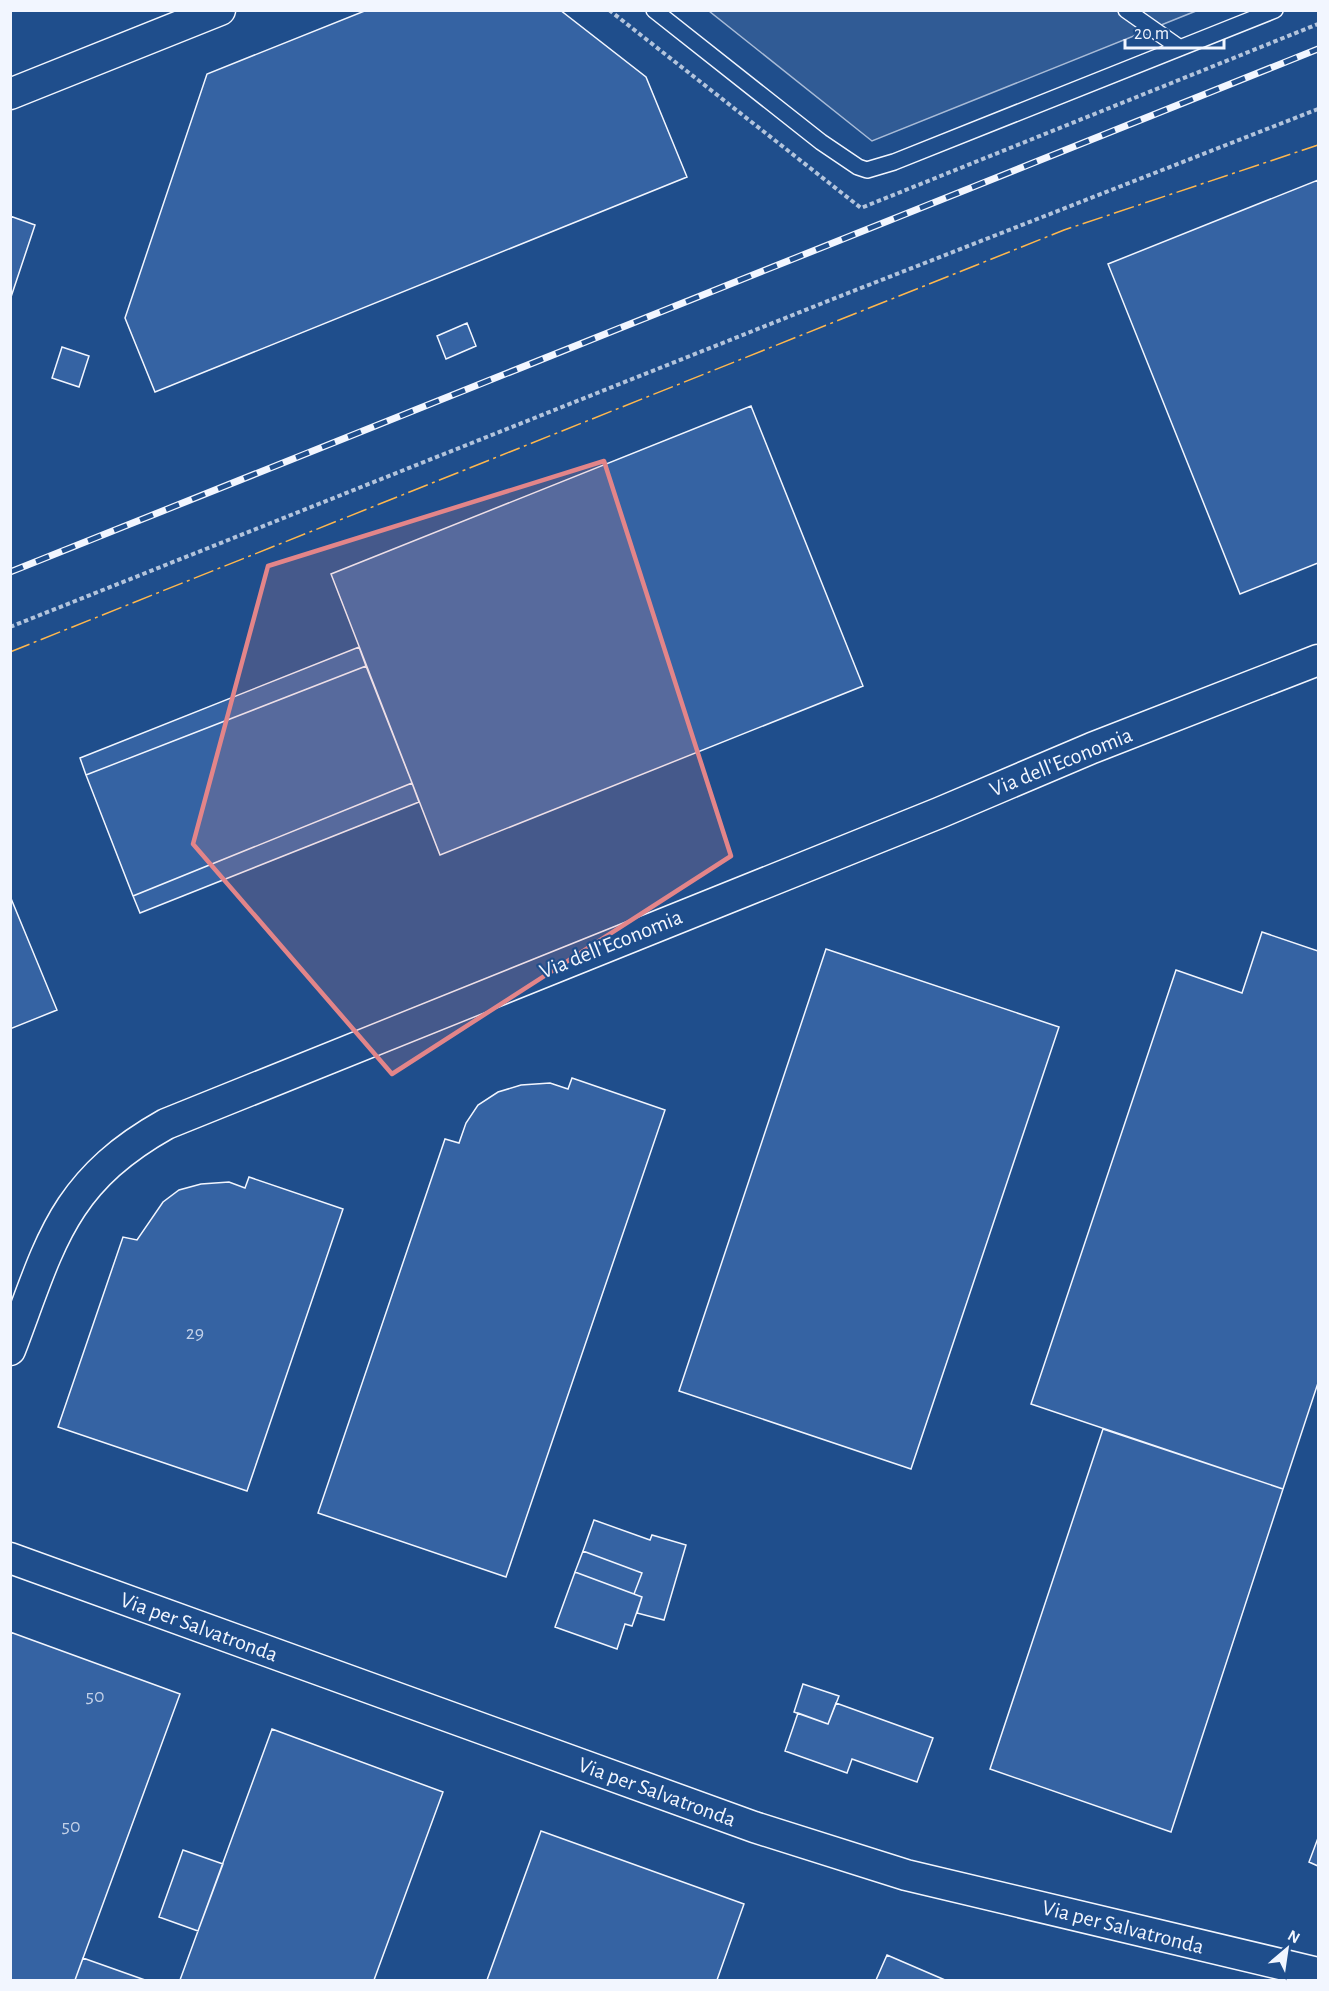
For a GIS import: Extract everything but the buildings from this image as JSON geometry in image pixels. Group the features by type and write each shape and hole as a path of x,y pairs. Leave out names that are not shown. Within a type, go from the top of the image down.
{"street":[{"path":"10,94 220,10"},
{"name":"Via dell'Economia","path":"10,1350 50,1244 72,1203 120,1154 166,1124 939,813 1092,748 1318,660"},
{"name":"Via per Salvatronda","path":"10,1558 590,1768 844,1857 906,1875 1318,1973"}],"lane":[{"path":"654,10 821,141 858,167 867,170 1275,10"},
{"path":"1126,10 1180,48"}],"path":[{"path":"609,10 719,97"},
{"path":"906,190 1318,24"},
{"path":"10,627 838,297 1318,109"}],"highlighted area":[{"path":"604,461 731,856 392,1074 193,844 268,566"}],"shaded area":[{"path":"709,11 1196,11 872,141"}],"railway":[{"path":"10,572 1318,49"}],"power":[{"path":"10,652 1064,230 1318,145"}]}
